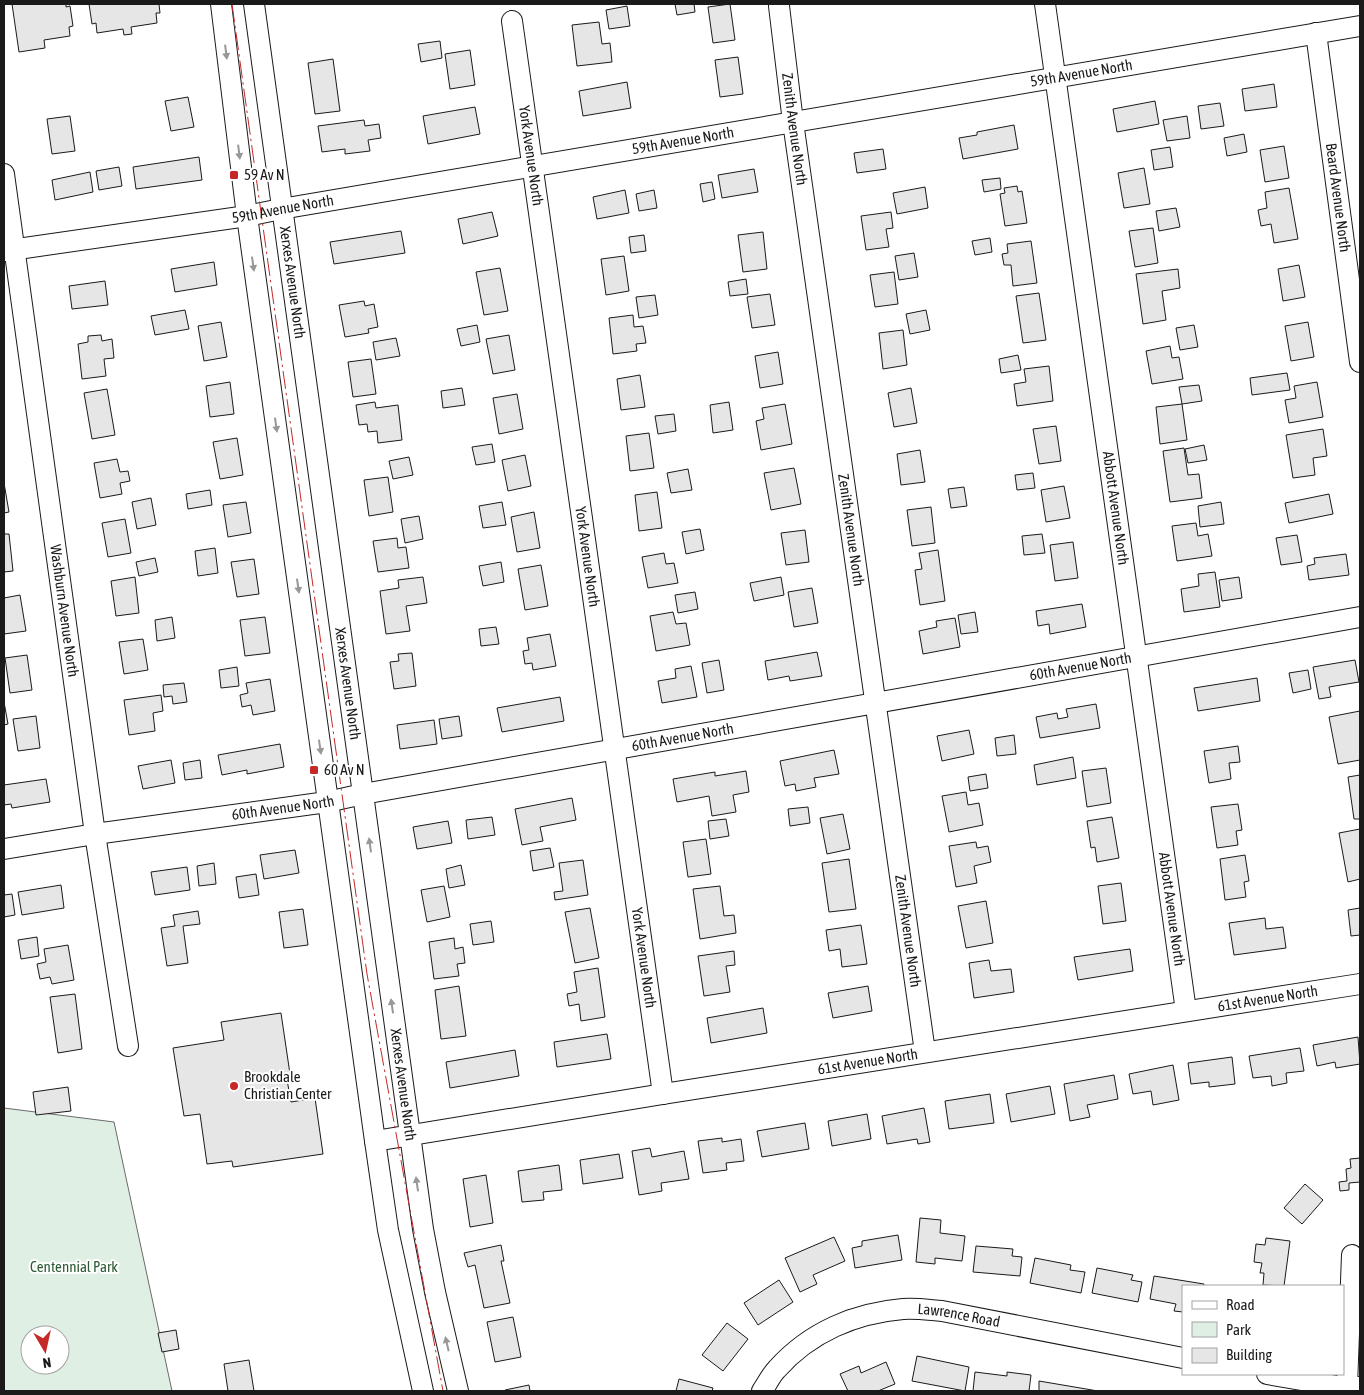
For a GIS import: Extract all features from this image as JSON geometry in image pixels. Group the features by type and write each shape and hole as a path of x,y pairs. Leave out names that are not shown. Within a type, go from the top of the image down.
{"street":[{"path":"221,4 247,216 375,1141 388,1230 423,1391"},
{"name":"Xerxes Avenue North","path":"254,4 425,1238 435,1292 458,1391"},
{"name":"Abbott Avenue North","path":"1045,4 1186,1011"},
{"name":"Zenith Avenue North","path":"779,6 793,122 925,1052"},
{"name":"York Avenue North","path":"512,21 663,1094"},
{"name":"59th Avenue North","path":"8,251 247,216 1360,26"},
{"name":"Beard Avenue North","path":"1316,33 1360,362"},
{"name":"Washburn Avenue North","path":"4,174 8,251 128,1046"},
{"name":"60th Avenue North","path":"4,849 95,834 328,802 614,749 1360,617"},
{"name":"61st Avenue North","path":"375,1141 1360,984"},
{"path":"1271,1375 1308,1382 1354,1387 1352,1255"},
{"name":"Lawrence Road","path":"762,1391 776,1370 804,1344 835,1326 869,1313 905,1309 942,1311 1182,1358"}],"green space":[{"name":"Centennial Park","path":"4,1108 114,1122 172,1391 4,1391"}],"building":[{"path":"12,4 66,4 66,7 70,6 73,26 69,27 70,36 44,40 45,48 19,52"},
{"path":"89,4 159,4 160,13 156,13 157,23 131,27 132,34 124,35 123,29 97,33 96,23 92,24"},
{"path":"675,4 694,4 695,12 677,15"},
{"path":"730,4 735,40 713,43 708,7"},
{"path":"627,6 630,26 609,29 606,10"},
{"path":"599,22 602,44 610,43 612,62 577,66 572,25"},
{"path":"440,41 442,58 421,62 418,44"},
{"path":"470,50 475,85 450,89 445,54"},
{"path":"738,57 743,94 720,97 715,60"},
{"path":"333,59 340,111 315,114 308,63"},
{"path":"627,82 631,108 583,116 579,91"},
{"path":"1274,84 1277,107 1245,111 1242,89"},
{"path":"188,97 194,127 171,131 165,101"},
{"path":"1155,101 1159,124 1117,132 1113,109"},
{"path":"1220,103 1224,126 1201,129 1198,106"},
{"path":"475,107 480,134 428,144 423,116"},
{"path":"70,116 75,151 52,154 47,119"},
{"path":"1187,116 1190,138 1167,141 1163,120"},
{"path":"364,120 365,126 379,124 381,138 368,140 370,151 345,154 345,149 322,152 318,126"},
{"path":"1014,125 1018,149 963,159 959,138 977,135 977,132"},
{"path":"1244,134 1247,152 1227,156 1224,138"},
{"path":"1284,146 1289,178 1265,182 1260,150"},
{"path":"1170,147 1173,167 1154,170 1151,150"},
{"path":"883,149 886,169 857,173 854,153"},
{"path":"199,157 202,180 136,189 133,167"},
{"path":"119,167 122,186 99,190 96,171"},
{"path":"1144,168 1150,204 1124,208 1118,173"},
{"path":"754,169 758,192 722,198 718,175"},
{"path":"90,172 93,192 55,200 52,180"},
{"path":"1000,178 1001,189 984,192 982,180"},
{"path":"712,182 715,199 703,202 700,184"},
{"path":"1017,186 1018,192 1022,191 1027,223 1005,226 1000,194 1005,193 1004,188"},
{"path":"925,187 928,208 897,214 893,193"},
{"path":"1289,188 1298,239 1274,243 1271,224 1261,226 1258,210 1267,208 1265,192"},
{"path":"625,190 629,213 597,219 593,197"},
{"path":"654,190 657,208 639,211 636,194"},
{"path":"1176,208 1180,227 1159,231 1156,211"},
{"path":"492,212 498,236 463,244 458,219"},
{"path":"891,212 893,228 886,229 889,247 866,250 861,216"},
{"path":"1153,228 1158,263 1135,267 1129,231"},
{"path":"401,231 405,253 334,264 330,242"},
{"path":"763,232 767,269 743,272 738,235"},
{"path":"644,235 646,251 631,253 629,237"},
{"path":"990,238 992,252 975,255 972,241"},
{"path":"1031,241 1037,283 1013,286 1011,265 1004,265 1002,254 1008,253 1007,244"},
{"path":"914,253 918,277 899,280 895,256"},
{"path":"624,256 629,291 606,295 601,259"},
{"path":"214,262 217,285 175,292 171,269"},
{"path":"1299,265 1305,297 1283,301 1278,269"},
{"path":"500,268 508,311 484,315 476,272"},
{"path":"1178,269 1180,288 1162,291 1166,320 1143,324 1136,274"},
{"path":"894,272 898,304 875,307 870,275"},
{"path":"746,279 748,294 730,296 728,282"},
{"path":"105,281 108,305 72,309 69,286"},
{"path":"1039,293 1046,340 1023,343 1016,296"},
{"path":"770,294 775,325 752,328 747,297"},
{"path":"655,295 658,315 639,318 636,297"},
{"path":"364,301 365,306 374,304 378,327 368,329 369,333 345,337 339,305"},
{"path":"185,310 189,329 155,335 151,316"},
{"path":"926,310 930,330 910,334 906,314"},
{"path":"633,315 634,327 643,326 646,343 636,344 637,351 613,354 609,318"},
{"path":"221,322 227,357 204,361 198,326"},
{"path":"1308,322 1314,357 1291,361 1285,326"},
{"path":"477,325 480,342 461,346 457,329"},
{"path":"1194,325 1198,347 1180,350 1176,328"},
{"path":"903,330 907,365 883,369 879,333"},
{"path":"101,335 102,341 112,339 114,358 104,359 106,376 82,379 78,344 88,342 88,336"},
{"path":"509,335 515,370 493,374 486,339"},
{"path":"396,338 400,356 376,360 373,342"},
{"path":"1170,346 1172,358 1179,357 1183,379 1152,384 1146,351"},
{"path":"778,352 783,384 760,388 755,356"},
{"path":"1018,355 1021,370 1001,373 999,359"},
{"path":"371,359 376,394 353,397 348,362"},
{"path":"1049,366 1053,401 1017,406 1014,384 1026,382 1024,369"},
{"path":"1287,373 1290,390 1252,395 1250,378"},
{"path":"640,375 645,407 621,410 617,379"},
{"path":"230,382 234,414 210,417 206,386"},
{"path":"1317,382 1323,417 1289,423 1285,400 1296,398 1294,386"},
{"path":"1199,385 1202,401 1182,404 1179,387"},
{"path":"462,388 465,405 443,408 441,391"},
{"path":"911,388 917,423 894,427 888,393"},
{"path":"107,389 115,435 92,439 84,393"},
{"path":"517,394 523,429 499,434 493,398"},
{"path":"375,402 376,408 398,405 402,440 378,443 377,431 368,432 367,424 359,425 356,405"},
{"path":"729,402 733,430 713,433 710,405"},
{"path":"785,404 792,444 761,450 756,421 764,419 762,408"},
{"path":"1182,404 1187,440 1160,444 1156,407"},
{"path":"674,414 676,431 658,434 655,416"},
{"path":"1056,426 1061,461 1039,464 1033,429"},
{"path":"1323,429 1327,456 1313,458 1315,475 1293,478 1286,435"},
{"path":"649,433 654,468 630,471 626,436"},
{"path":"237,438 243,475 220,479 213,442"},
{"path":"492,444 495,462 476,465 472,447"},
{"path":"1204,445 1207,460 1188,463 1185,449"},
{"path":"1184,448 1188,475 1199,474 1202,498 1170,502 1163,451"},
{"path":"920,450 925,482 901,485 897,454"},
{"path":"525,455 531,486 508,491 502,460"},
{"path":"409,457 413,475 393,479 389,461"},
{"path":"117,459 120,472 128,471 130,481 120,483 122,494 100,498 94,463"},
{"path":"794,468 801,504 771,510 764,473"},
{"path":"688,469 692,490 671,493 667,473"},
{"path":"1033,473 1035,488 1017,490 1015,475"},
{"path":"388,477 393,512 369,516 364,480"},
{"path":"4,483 9,512 4,513"},
{"path":"1064,486 1070,518 1046,522 1041,490"},
{"path":"964,487 967,506 951,508 948,489"},
{"path":"210,490 212,505 188,509 186,494"},
{"path":"657,492 662,528 639,531 635,495"},
{"path":"1329,494 1333,514 1289,523 1285,503"},
{"path":"151,498 156,525 137,529 132,502"},
{"path":"246,502 251,533 228,537 223,505"},
{"path":"502,502 506,525 483,528 479,506"},
{"path":"1221,502 1224,524 1200,527 1198,506"},
{"path":"931,507 935,543 912,546 907,510"},
{"path":"534,512 540,548 517,552 511,517"},
{"path":"419,516 423,539 405,543 401,519"},
{"path":"125,519 131,553 108,557 102,523"},
{"path":"1196,523 1198,536 1208,534 1212,556 1177,561 1172,526"},
{"path":"700,529 704,550 686,554 682,532"},
{"path":"805,530 809,562 786,565 781,533"},
{"path":"4,534 9,534 13,571 4,572"},
{"path":"1042,534 1045,553 1024,555 1022,536"},
{"path":"1297,535 1302,562 1281,565 1276,538"},
{"path":"397,538 398,548 406,547 409,568 378,572 373,541"},
{"path":"1073,542 1078,578 1055,581 1050,545"},
{"path":"215,548 218,573 198,576 195,551"},
{"path":"938,550 945,601 920,605 915,570 922,569 919,553"},
{"path":"664,553 666,564 674,563 678,583 648,588 642,557"},
{"path":"1346,554 1349,575 1309,580 1307,566 1315,564 1314,558"},
{"path":"155,558 158,572 139,576 136,562"},
{"path":"254,559 259,594 237,597 231,562"},
{"path":"501,562 504,582 483,586 479,566"},
{"path":"541,565 548,606 525,610 518,569"},
{"path":"1215,572 1220,607 1184,612 1181,589 1199,586 1198,574"},
{"path":"135,577 139,613 116,616 111,581"},
{"path":"423,577 427,603 406,606 410,631 386,634 380,591 399,588 398,580"},
{"path":"781,577 784,595 754,601 750,583"},
{"path":"1239,577 1242,598 1222,601 1219,580"},
{"path":"812,588 818,623 794,627 788,592"},
{"path":"695,592 698,609 678,613 675,595"},
{"path":"20,595 26,631 4,634 4,598"},
{"path":"1082,604 1086,627 1050,634 1049,624 1038,626 1036,611"},
{"path":"673,612 676,624 686,623 690,645 656,651 650,616"},
{"path":"975,612 978,632 961,634 958,615"},
{"path":"172,617 175,638 157,641 155,620"},
{"path":"265,617 270,653 245,656 240,620"},
{"path":"955,618 960,647 923,654 919,631 937,627 936,621"},
{"path":"496,627 499,644 481,646 479,629"},
{"path":"550,634 556,666 533,670 532,663 525,664 523,651 529,650 527,638"},
{"path":"143,639 148,670 124,674 119,642"},
{"path":"817,652 822,676 790,681 789,676 768,680 765,661"},
{"path":"412,653 416,686 394,689 390,662 399,661 398,654"},
{"path":"27,655 32,690 10,693 5,658"},
{"path":"719,660 724,690 707,693 702,663"},
{"path":"1355,660 1359,682 1329,687 1331,697 1319,699 1313,667"},
{"path":"691,666 697,697 662,703 658,681 676,678 675,669"},
{"path":"237,667 239,686 221,688 219,670"},
{"path":"1308,670 1311,689 1293,693 1289,673"},
{"path":"1257,678 1260,701 1198,711 1194,688"},
{"path":"270,679 275,711 253,715 251,705 242,707 240,695 248,693 246,683"},
{"path":"184,683 187,702 173,704 172,696 164,697 163,685"},
{"path":"161,695 163,711 153,713 155,731 129,735 124,700"},
{"path":"560,697 564,721 502,732 497,708"},
{"path":"4,702 8,724 4,725"},
{"path":"1096,704 1100,728 1040,738 1036,717 1057,713 1058,719 1068,717 1066,709"},
{"path":"1360,711 1360,760 1338,764 1329,717"},
{"path":"36,716 40,748 18,751 13,719"},
{"path":"459,716 462,736 442,739 439,719"},
{"path":"434,720 437,744 400,749 397,725"},
{"path":"969,730 974,754 942,761 937,736"},
{"path":"1014,735 1016,754 997,756 995,738"},
{"path":"280,744 284,767 247,774 247,770 222,775 218,755"},
{"path":"1238,746 1240,762 1229,763 1231,779 1209,783 1204,751"},
{"path":"834,750 839,774 814,778 816,787 796,791 795,784 785,786 780,761"},
{"path":"1073,757 1076,778 1037,785 1034,765"},
{"path":"171,760 175,783 143,789 138,766"},
{"path":"200,760 202,778 185,780 183,763"},
{"path":"1106,768 1111,803 1087,807 1082,771"},
{"path":"746,771 749,792 733,795 736,812 712,816 709,796 677,802 673,779 715,772 715,776"},
{"path":"986,774 988,788 970,791 968,777"},
{"path":"1360,775 1360,819 1354,819 1348,777"},
{"path":"46,779 50,802 12,808 11,804 4,805 4,785"},
{"path":"966,792 968,805 979,803 983,825 949,832 942,796"},
{"path":"572,798 576,820 540,827 543,841 522,845 515,809"},
{"path":"1238,804 1242,830 1236,831 1238,845 1217,848 1211,807"},
{"path":"808,807 810,823 790,826 788,809"},
{"path":"843,814 850,849 827,854 820,818"},
{"path":"492,817 495,835 468,839 466,820"},
{"path":"1112,817 1119,858 1097,862 1095,847 1091,848 1087,821"},
{"path":"726,819 729,836 710,839 708,821"},
{"path":"448,821 452,843 417,849 413,827"},
{"path":"1360,829 1360,879 1348,882 1339,833"},
{"path":"706,839 711,874 688,877 683,842"},
{"path":"976,842 977,848 988,846 991,862 974,866 977,883 956,887 949,846"},
{"path":"550,848 554,867 533,871 530,851"},
{"path":"295,850 299,873 264,879 260,855"},
{"path":"1245,855 1249,881 1244,882 1246,897 1225,900 1220,859"},
{"path":"849,859 856,909 829,912 822,863"},
{"path":"583,860 588,895 555,900 554,892 563,891 559,863"},
{"path":"214,863 216,884 199,886 197,866"},
{"path":"461,865 465,885 449,888 446,869"},
{"path":"187,867 190,890 155,895 151,872"},
{"path":"256,874 259,895 239,898 236,877"},
{"path":"1121,883 1126,921 1103,924 1098,886"},
{"path":"61,885 64,908 22,915 18,892"},
{"path":"444,886 450,917 427,922 421,890"},
{"path":"720,886 724,916 734,915 736,933 700,939 693,889"},
{"path":"12,894 15,915 4,917 4,895"},
{"path":"986,901 993,943 966,948 958,906"},
{"path":"590,908 599,958 575,963 565,912"},
{"path":"1360,908 1360,935 1351,936 1348,910"},
{"path":"303,909 308,945 284,948 279,912"},
{"path":"198,911 200,924 183,926 188,963 167,966 161,928 175,926 173,915"},
{"path":"1265,918 1266,929 1283,927 1286,948 1234,955 1229,923"},
{"path":"491,921 494,942 473,945 470,924"},
{"path":"861,925 867,964 842,967 840,949 829,951 826,930"},
{"path":"37,937 39,956 21,959 18,940"},
{"path":"454,938 455,949 463,947 465,963 457,964 459,976 434,979 429,942"},
{"path":"68,945 74,980 52,984 50,977 40,979 37,964 46,962 44,949"},
{"path":"1130,949 1133,971 1078,980 1074,957"},
{"path":"734,951 735,965 726,966 730,992 704,996 698,956"},
{"path":"989,960 991,971 1011,969 1014,992 974,998 969,963"},
{"path":"598,968 605,1017 581,1021 579,1004 569,1006 567,994 577,992 574,972"},
{"path":"459,986 466,1036 441,1039 435,990"},
{"path":"868,986 872,1011 833,1018 828,993"},
{"path":"75,994 82,1049 58,1053 50,997"},
{"path":"763,1008 767,1033 711,1043 707,1018"},
{"name":"Brookdale Christian Center","path":"281,1013 290,1074 286,1074 291,1102 315,1098 323,1154 233,1167 232,1161 207,1164 200,1114 184,1116 173,1048 224,1040 221,1022"},
{"path":"607,1034 611,1059 557,1067 554,1042"},
{"path":"1358,1037 1360,1064 1336,1068 1335,1062 1317,1066 1313,1045"},
{"path":"1300,1048 1304,1071 1286,1073 1287,1083 1272,1086 1271,1076 1253,1078 1249,1056"},
{"path":"515,1050 519,1076 450,1088 446,1062"},
{"path":"1232,1057 1235,1084 1209,1087 1209,1082 1191,1084 1188,1063"},
{"path":"1173,1065 1179,1100 1153,1105 1151,1091 1133,1094 1129,1074"},
{"path":"1114,1075 1118,1099 1087,1105 1090,1117 1070,1121 1064,1084"},
{"path":"1050,1086 1055,1114 1011,1122 1006,1094"},
{"path":"68,1087 71,1111 36,1115 33,1092"},
{"path":"990,1094 994,1123 949,1129 945,1101"},
{"path":"924,1108 930,1142 918,1144 917,1139 887,1144 882,1116"},
{"path":"867,1114 871,1139 832,1146 828,1121"},
{"path":"805,1123 809,1149 762,1157 757,1131"},
{"path":"722,1138 722,1142 741,1139 744,1161 726,1163 727,1170 703,1173 698,1141"},
{"path":"650,1148 652,1157 684,1151 689,1179 661,1183 662,1191 639,1195 632,1151"},
{"path":"619,1154 623,1178 583,1184 580,1160"},
{"path":"1360,1158 1360,1182 1349,1183 1349,1190 1340,1191 1339,1182 1347,1181 1346,1169 1351,1168 1350,1159"},
{"path":"559,1165 562,1190 543,1192 544,1200 522,1202 518,1171"},
{"path":"486,1175 493,1223 470,1227 463,1179"},
{"path":"1305,1184 1323,1200 1302,1224 1284,1208"},
{"path":"920,1218 941,1220 940,1233 965,1236 962,1261 935,1258 935,1264 916,1262"},
{"path":"898,1235 902,1260 855,1268 852,1248 862,1246 862,1241"},
{"path":"834,1237 845,1261 813,1275 817,1284 800,1292 785,1258"},
{"path":"1266,1238 1290,1241 1284,1285 1263,1285 1264,1273 1260,1273 1262,1263 1254,1262 1256,1244 1265,1245"},
{"path":"501,1245 504,1261 501,1261 510,1303 484,1308 475,1265 468,1267 464,1253"},
{"path":"976,1246 1013,1249 1012,1256 1022,1257 1020,1276 973,1272"},
{"path":"1035,1258 1071,1265 1070,1270 1085,1272 1081,1293 1030,1283"},
{"path":"1097,1268 1133,1275 1131,1280 1142,1282 1138,1302 1092,1293"},
{"path":"1154,1276 1204,1284 1182,1285 1182,1312 1174,1311 1176,1304 1150,1299"},
{"path":"779,1280 793,1302 758,1325 744,1303"},
{"path":"513,1317 521,1357 495,1362 487,1322"},
{"path":"727,1323 748,1339 723,1371 702,1355"},
{"path":"176,1330 179,1349 162,1352 158,1333"},
{"path":"917,1356 969,1367 965,1391 912,1381"},
{"path":"249,1360 254,1391 228,1391 224,1364"},
{"path":"886,1362 895,1384 878,1391 848,1391 840,1374 859,1366 861,1373"},
{"path":"975,1372 1007,1376 1007,1372 1031,1375 1029,1391 973,1391"},
{"path":"679,1379 713,1388 712,1391 676,1391"},
{"path":"1039,1381 1098,1391 1039,1391"},
{"path":"529,1385 530,1391 505,1391 505,1390"}],"power":[{"path":"232,4 367,974 443,1391"}],"place":[{"name":"59 Av N","path":"234,175"},
{"name":"60 Av N","path":"314,770"},
{"name":"Brookdale Christian Center","path":"234,1086"}]}
